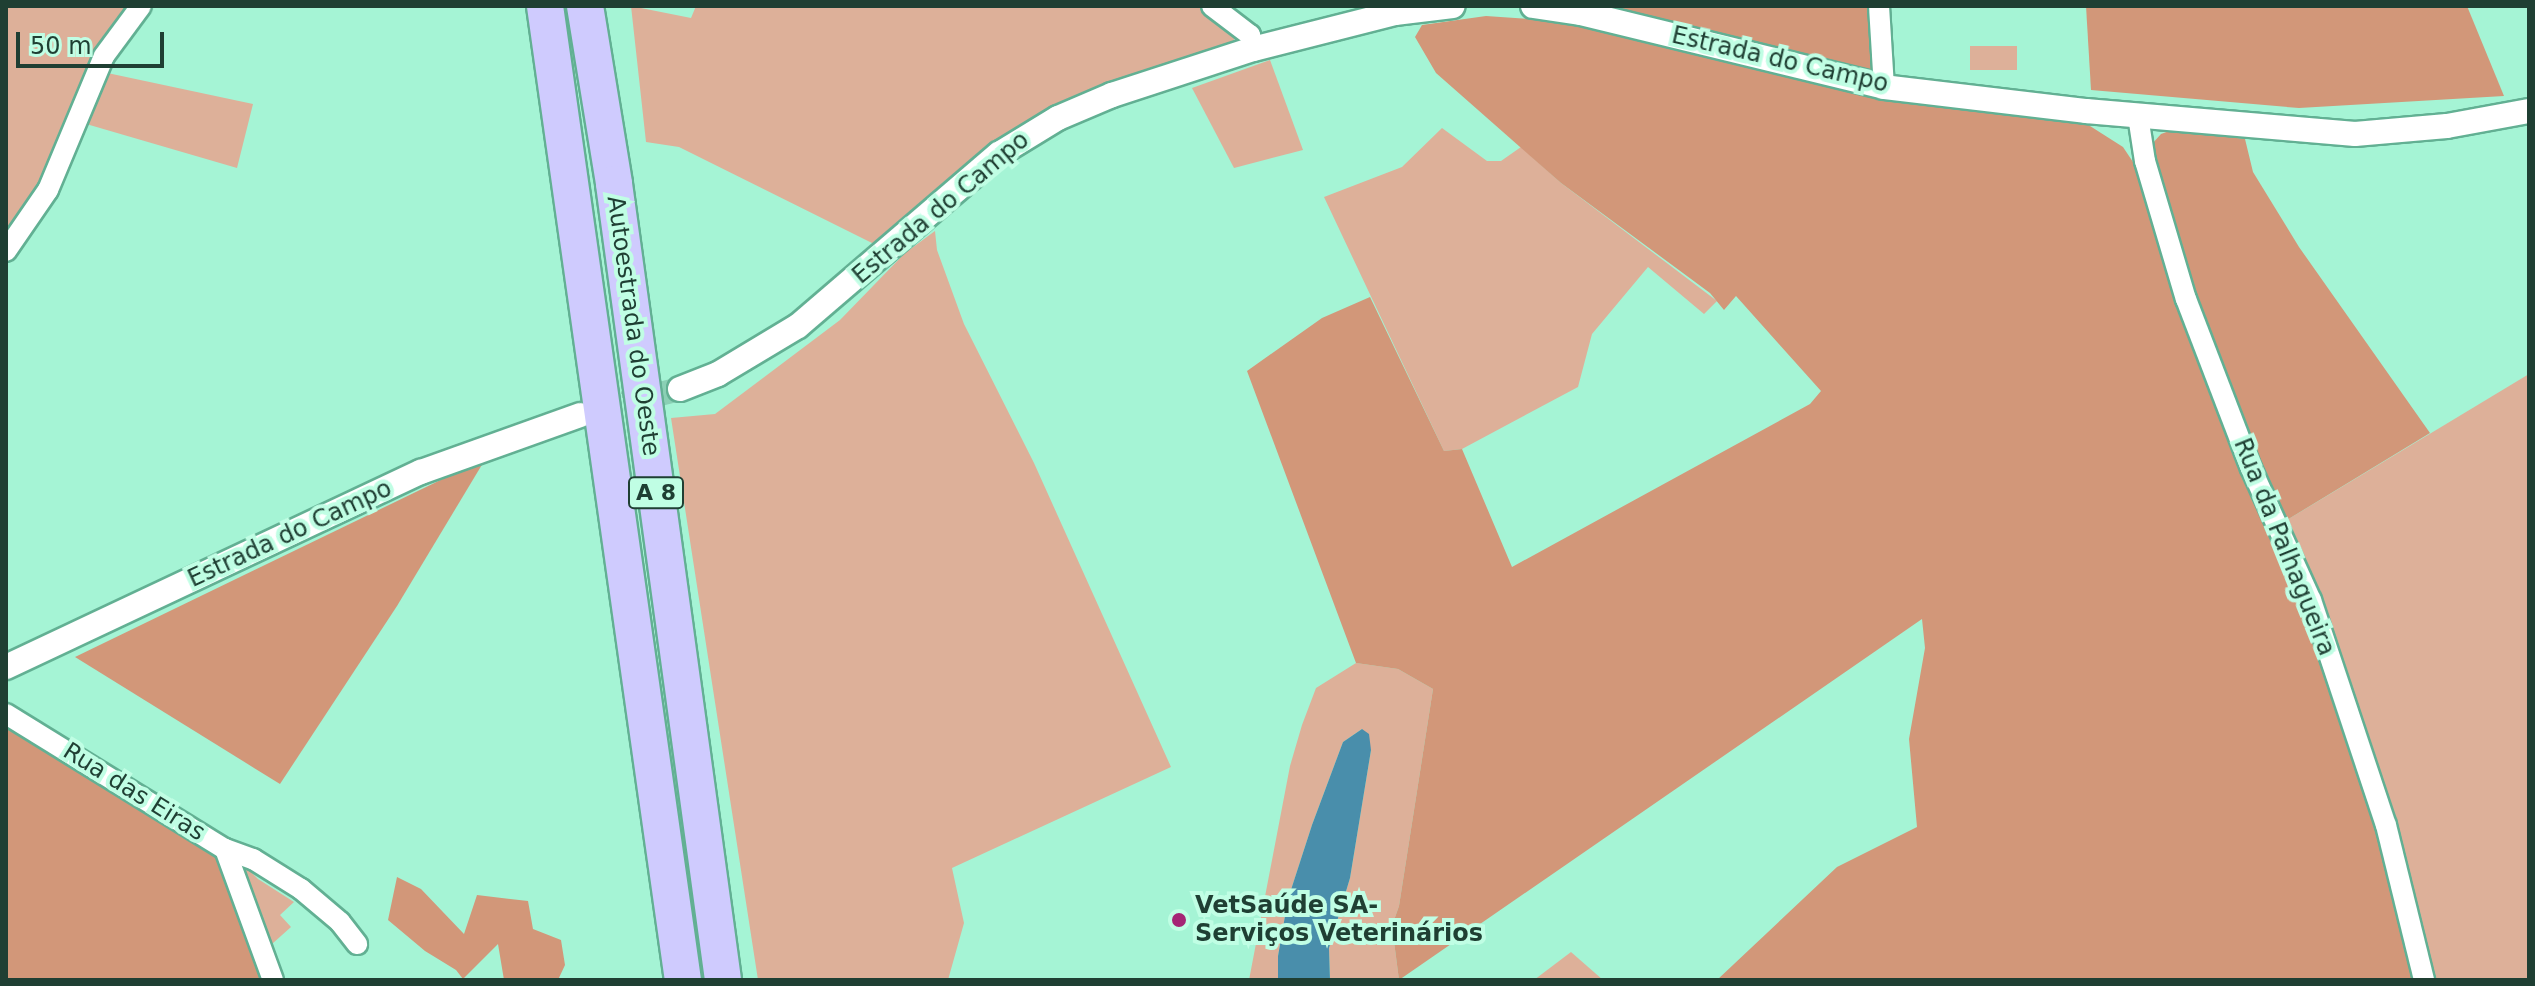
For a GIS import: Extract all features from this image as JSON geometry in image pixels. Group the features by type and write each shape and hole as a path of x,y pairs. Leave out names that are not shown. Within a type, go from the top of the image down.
{"highway":[{"name":"Autoestrada do Oeste","path":"545,6 683,980"},
{"name":"Autoestrada do Oeste","path":"585,6 616,199 723,980"}],"street":[{"path":"6,251 48,190 104,56 141,6"},
{"path":"1212,6 1250,35 1253,49"},
{"name":"Estrada do Campo","path":"680,389 751,356 818,312 1017,140 1112,95 1253,49 1395,13 1453,6"},
{"name":"Estrada do Campo","path":"1533,6 1581,13 1884,87 2138,116 2355,134 2447,126 2529,111"},
{"path":"1879,6 1884,87"},
{"name":"Rua da Palhagueira","path":"2138,116 2145,161 2186,299 2251,468 2311,600 2386,825 2424,980"},
{"name":"Estrada do Campo","path":"6,667 421,472 580,415"},
{"name":"Rua das Eiras","path":"6,714 225,849 273,980"},
{"path":"225,849 253,859 301,889 340,922 357,944"}],"shaded area":[{"path":"6,6 141,6 74,120 6,251"},
{"path":"631,6 691,18 696,6 1205,6 1234,35 1234,40 1231,47 1055,107 1022,126 876,245 679,147 646,142"},
{"path":"1594,6 1879,6 1886,79"},
{"path":"2086,6 2467,6 2504,96 2299,108 2091,90"},
{"path":"1486,16 1573,22 1960,109 2079,119 2123,147 2133,162 2150,159 2152,144 2161,134 2172,130 2245,139 2253,172 2299,247 2430,433 2277,526 2386,825 2424,980 1717,980 1837,867 1917,827 1909,739 1925,648 1922,619 1399,980 1392,926 1399,906 1433,689 1398,669 1356,663 1247,371 1322,318 1370,297 1444,451 1462,449 1512,567 1810,404 1821,391 1736,296 1724,310 1710,293 1561,183 1436,73 1415,37 1422,25"},
{"path":"1970,46 2017,46 2017,70 1970,70"},
{"path":"1270,60 1303,150 1234,168 1192,88"},
{"path":"98,71 253,104 237,168 76,121"},
{"path":"1442,128 1487,161 1501,161 1521,147 1561,183 1717,301 1704,314 1648,267 1592,334 1578,387 1462,449 1444,451 1324,197 1402,167"},
{"path":"935,231 937,250 964,324 1034,463 1171,767 952,868 964,923 948,980 758,980 671,418 715,414 840,320 905,253"},
{"path":"2529,374 2529,980 2424,980 2277,526"},
{"path":"486,458 397,606 280,784 75,657"},
{"path":"1356,663 1398,669 1433,689 1399,906 1392,926 1399,980 1330,980 1329,948 1350,878 1371,750 1362,729 1343,742 1312,825 1288,899 1278,956 1278,980 1249,980 1290,766 1302,725 1316,688"},
{"path":"6,716 225,849 273,980 6,980"},
{"path":"242,863 258,879 294,902 280,915 291,927 272,944"},
{"path":"397,877 421,889 464,934 477,895 528,901 533,929 561,940 565,965 558,980 504,980 498,944 463,979 456,970 425,951 388,920"},
{"path":"1571,952 1603,980 1534,980"}],"water":[{"path":"1362,729 1369,734 1371,750 1350,878 1329,948 1330,980 1278,980 1278,956 1288,899 1312,825 1343,742"}],"tunnel":[{"path":"589,412 680,389"}],"place":[{"name":"VetSaúde SA- Serviços Veterinários","path":"1179,920"}]}
